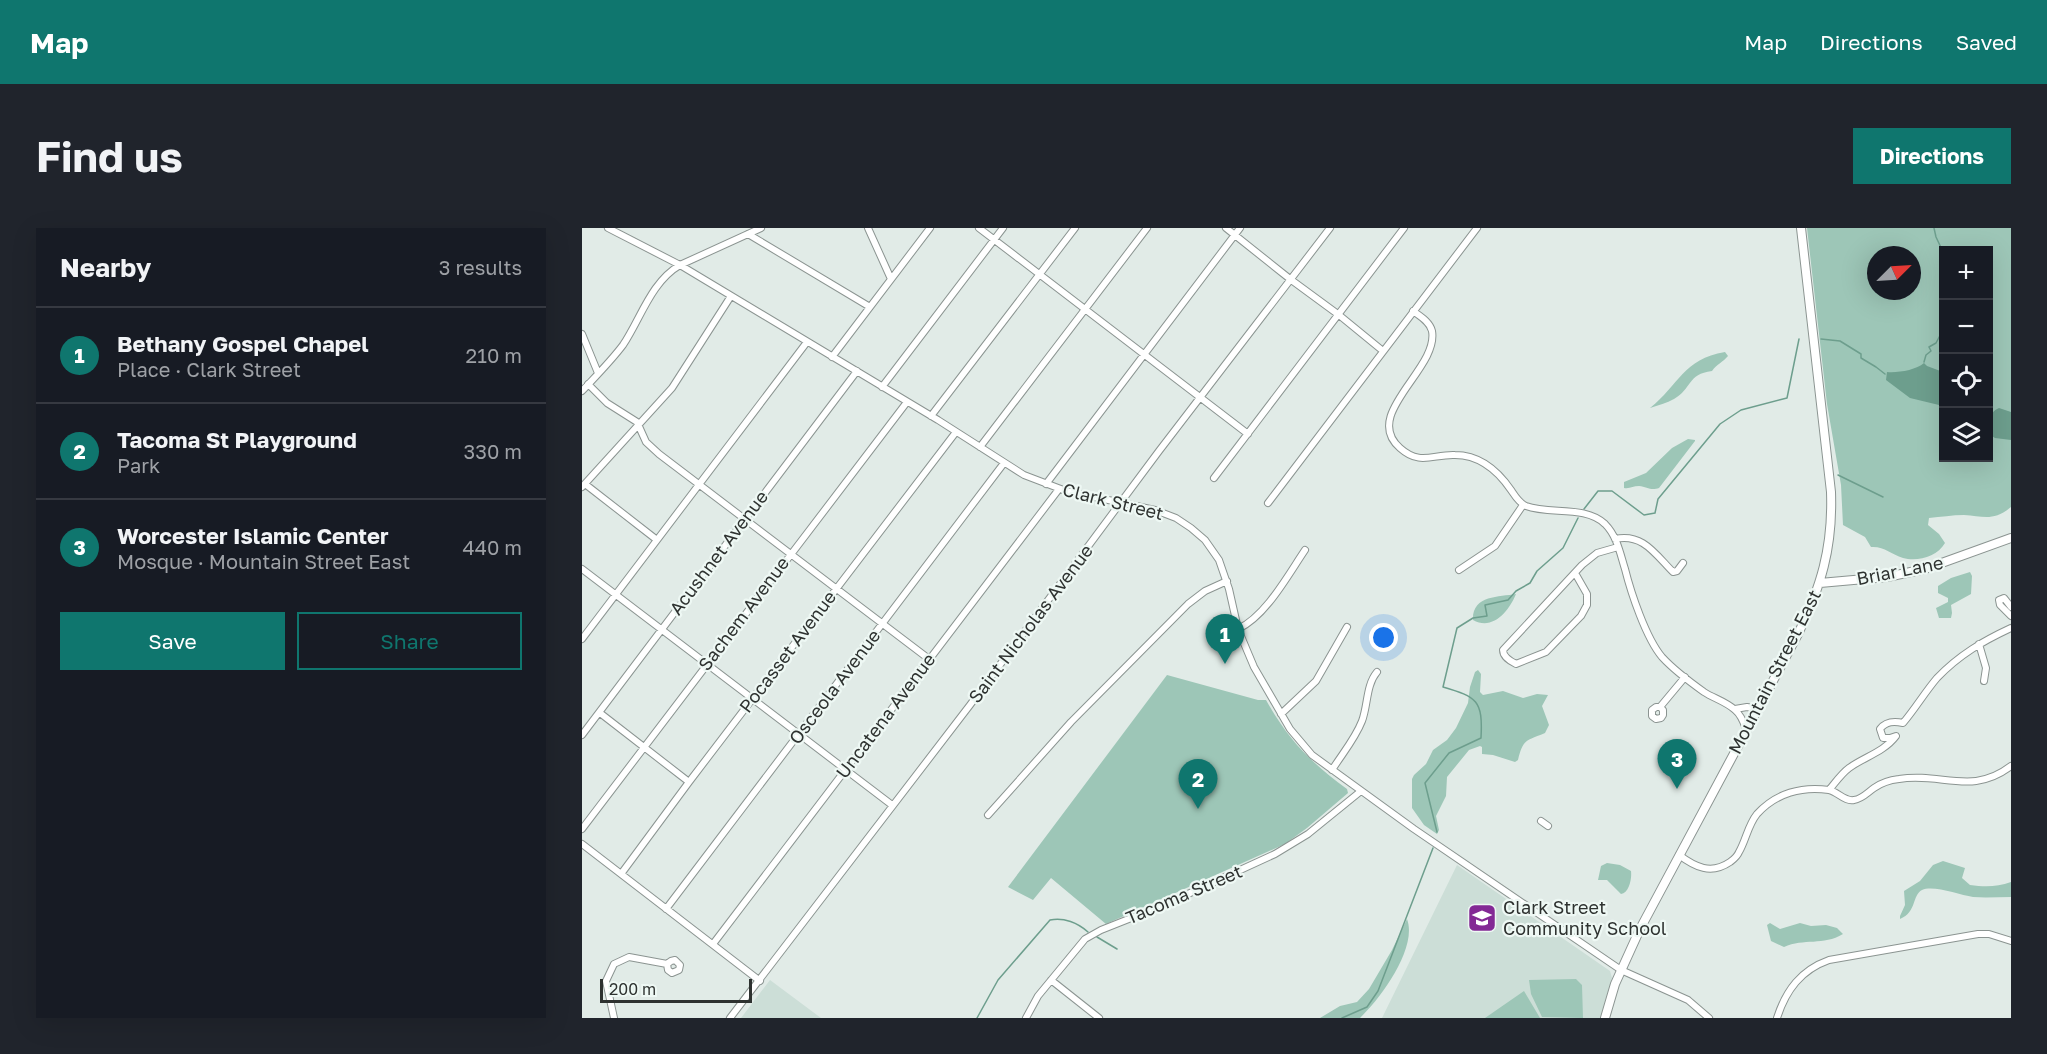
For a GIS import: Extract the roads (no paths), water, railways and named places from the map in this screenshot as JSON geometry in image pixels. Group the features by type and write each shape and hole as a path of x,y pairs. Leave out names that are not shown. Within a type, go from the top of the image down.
{"main road":[{"name":"Mountain Street East","path":"1605,1018 1621,970 1640,929 1808,613 1820,583 1831,534 1831,492 1801,228"},
{"name":"Briar Lane","path":"1820,583 1893,576 1925,570 2011,538"}],"street":[{"name":"Clark Street","path":"608,228 681,265 931,416 1004,464 1059,489 1166,514 1191,528 1205,540 1215,554 1227,581 1238,629 1254,667 1281,714 1306,748 1360,791 1621,970 1688,1000 1709,1018"},
{"path":"582,391 622,345 659,284 681,265 761,228"},
{"path":"868,228 891,279"},
{"path":"832,357 930,228"},
{"path":"979,228 1248,434"},
{"path":"882,387 1004,228"},
{"path":"931,416 1075,228"},
{"path":"980,447 1147,228"},
{"path":"1226,228 1383,351"},
{"path":"1046,484 1240,228"},
{"name":"Saint Nicholas Avenue","path":"730,1018 1329,228"},
{"path":"1214,478 1404,228"},
{"path":"1268,503 1477,228"},
{"path":"748,234 870,307"},
{"path":"657,540 583,485 672,388 731,296"},
{"path":"1413,311 1426,321 1432,330 1431,342 1425,361 1390,414 1393,441 1413,458 1425,459 1456,454 1478,460 1496,471 1520,502 1540,509 1594,516 1603,522 1615,539 1650,637 1662,657 1704,692 1735,709 1746,729"},
{"path":"582,334 598,373"},
{"path":"582,639 807,342"},
{"name":"Acushnet Avenue","path":"582,735 856,371"},
{"path":"588,384 607,403 638,424 646,442 654,451 929,659"},
{"name":"Sachem Avenue","path":"582,829 907,402"},
{"name":"Pocasset Avenue","path":"621,874 688,782 956,432"},
{"name":"Osceola Avenue","path":"666,909 1004,464"},
{"name":"Uncatena Avenue","path":"713,944 1059,489"},
{"path":"1459,570 1495,546 1520,502"},
{"path":"1615,539 1627,536 1637,538 1673,572 1677,571 1683,563"},
{"path":"1575,573 1587,594 1587,604 1581,616 1546,652 1516,664 1509,661 1503,654 1503,650 1575,573 1597,553 1618,547"},
{"path":"1238,629 1250,623 1263,609 1305,550"},
{"path":"582,569 892,805"},
{"path":"988,815 1071,723 1188,604 1204,591 1227,581"},
{"path":"2011,607 2004,598 1999,600 2000,605 2011,616"},
{"path":"1281,714 1316,681 1347,627"},
{"path":"1829,790 1847,770 1887,746 1901,731 1903,723 1937,678 1978,644 2011,628"},
{"path":"1978,644 1986,668 1984,681"},
{"path":"1332,770 1356,734 1362,720 1372,678 1377,672"},
{"path":"1660,707 1685,677"},
{"path":"1735,709 1746,707 1757,709"},
{"path":"600,712 688,782"},
{"path":"1896,736 1884,739 1880,729 1890,722 1903,723"},
{"path":"1679,855 1689,863 1706,869 1722,867 1738,855 1752,823 1765,807 1795,790 1829,790 1853,801 1882,784 1894,780 1916,778 1971,782 1993,778 2011,766"},
{"name":"Tacoma Street","path":"1026,1018 1038,996 1078,945 1089,936 1275,855 1308,834 1360,791"},
{"path":"1540,821 1548,826"},
{"path":"582,844 760,981"},
{"path":"1778,1018 1786,996 1796,981 1812,968 1829,960 1978,934 1989,934 2011,941"},
{"path":"614,1018 606,981 614,964 629,957 667,964"},
{"path":"1051,980 1099,1018"}],"waterway":[{"path":"1934,228 1940,246"},
{"path":"1924,362 1926,355 1931,351 1929,347 1936,343 1939,337"},
{"path":"1584,509 1598,491 1612,491 1644,515 1655,513 1658,499 1720,424 1741,410 1787,398 1799,339"},
{"path":"1821,339 1840,341 1861,354 1861,358 1885,374"},
{"path":"1838,475 1883,497"},
{"path":"1437,832 1425,783 1449,753 1481,738 1481,715 1476,702 1464,694 1443,687 1457,628 1473,618 1487,616 1485,605 1508,600 1516,591 1530,583 1537,571 1563,548 1578,518"},
{"path":"1342,1018 1367,1007 1378,991 1433,848"},
{"path":"977,1018 998,980 1050,920 1060,919 1070,922 1088,932"},
{"path":"1097,937 1117,949"}],"place":[{"name":"Bethany Gospel Chapel","path":"1225,664"},
{"name":"Worcester Islamic Center","path":"1677,789"},
{"name":"Tacoma St Playground","path":"1198,809"},
{"name":"Clark Street Community School","path":"1482,918"}]}
